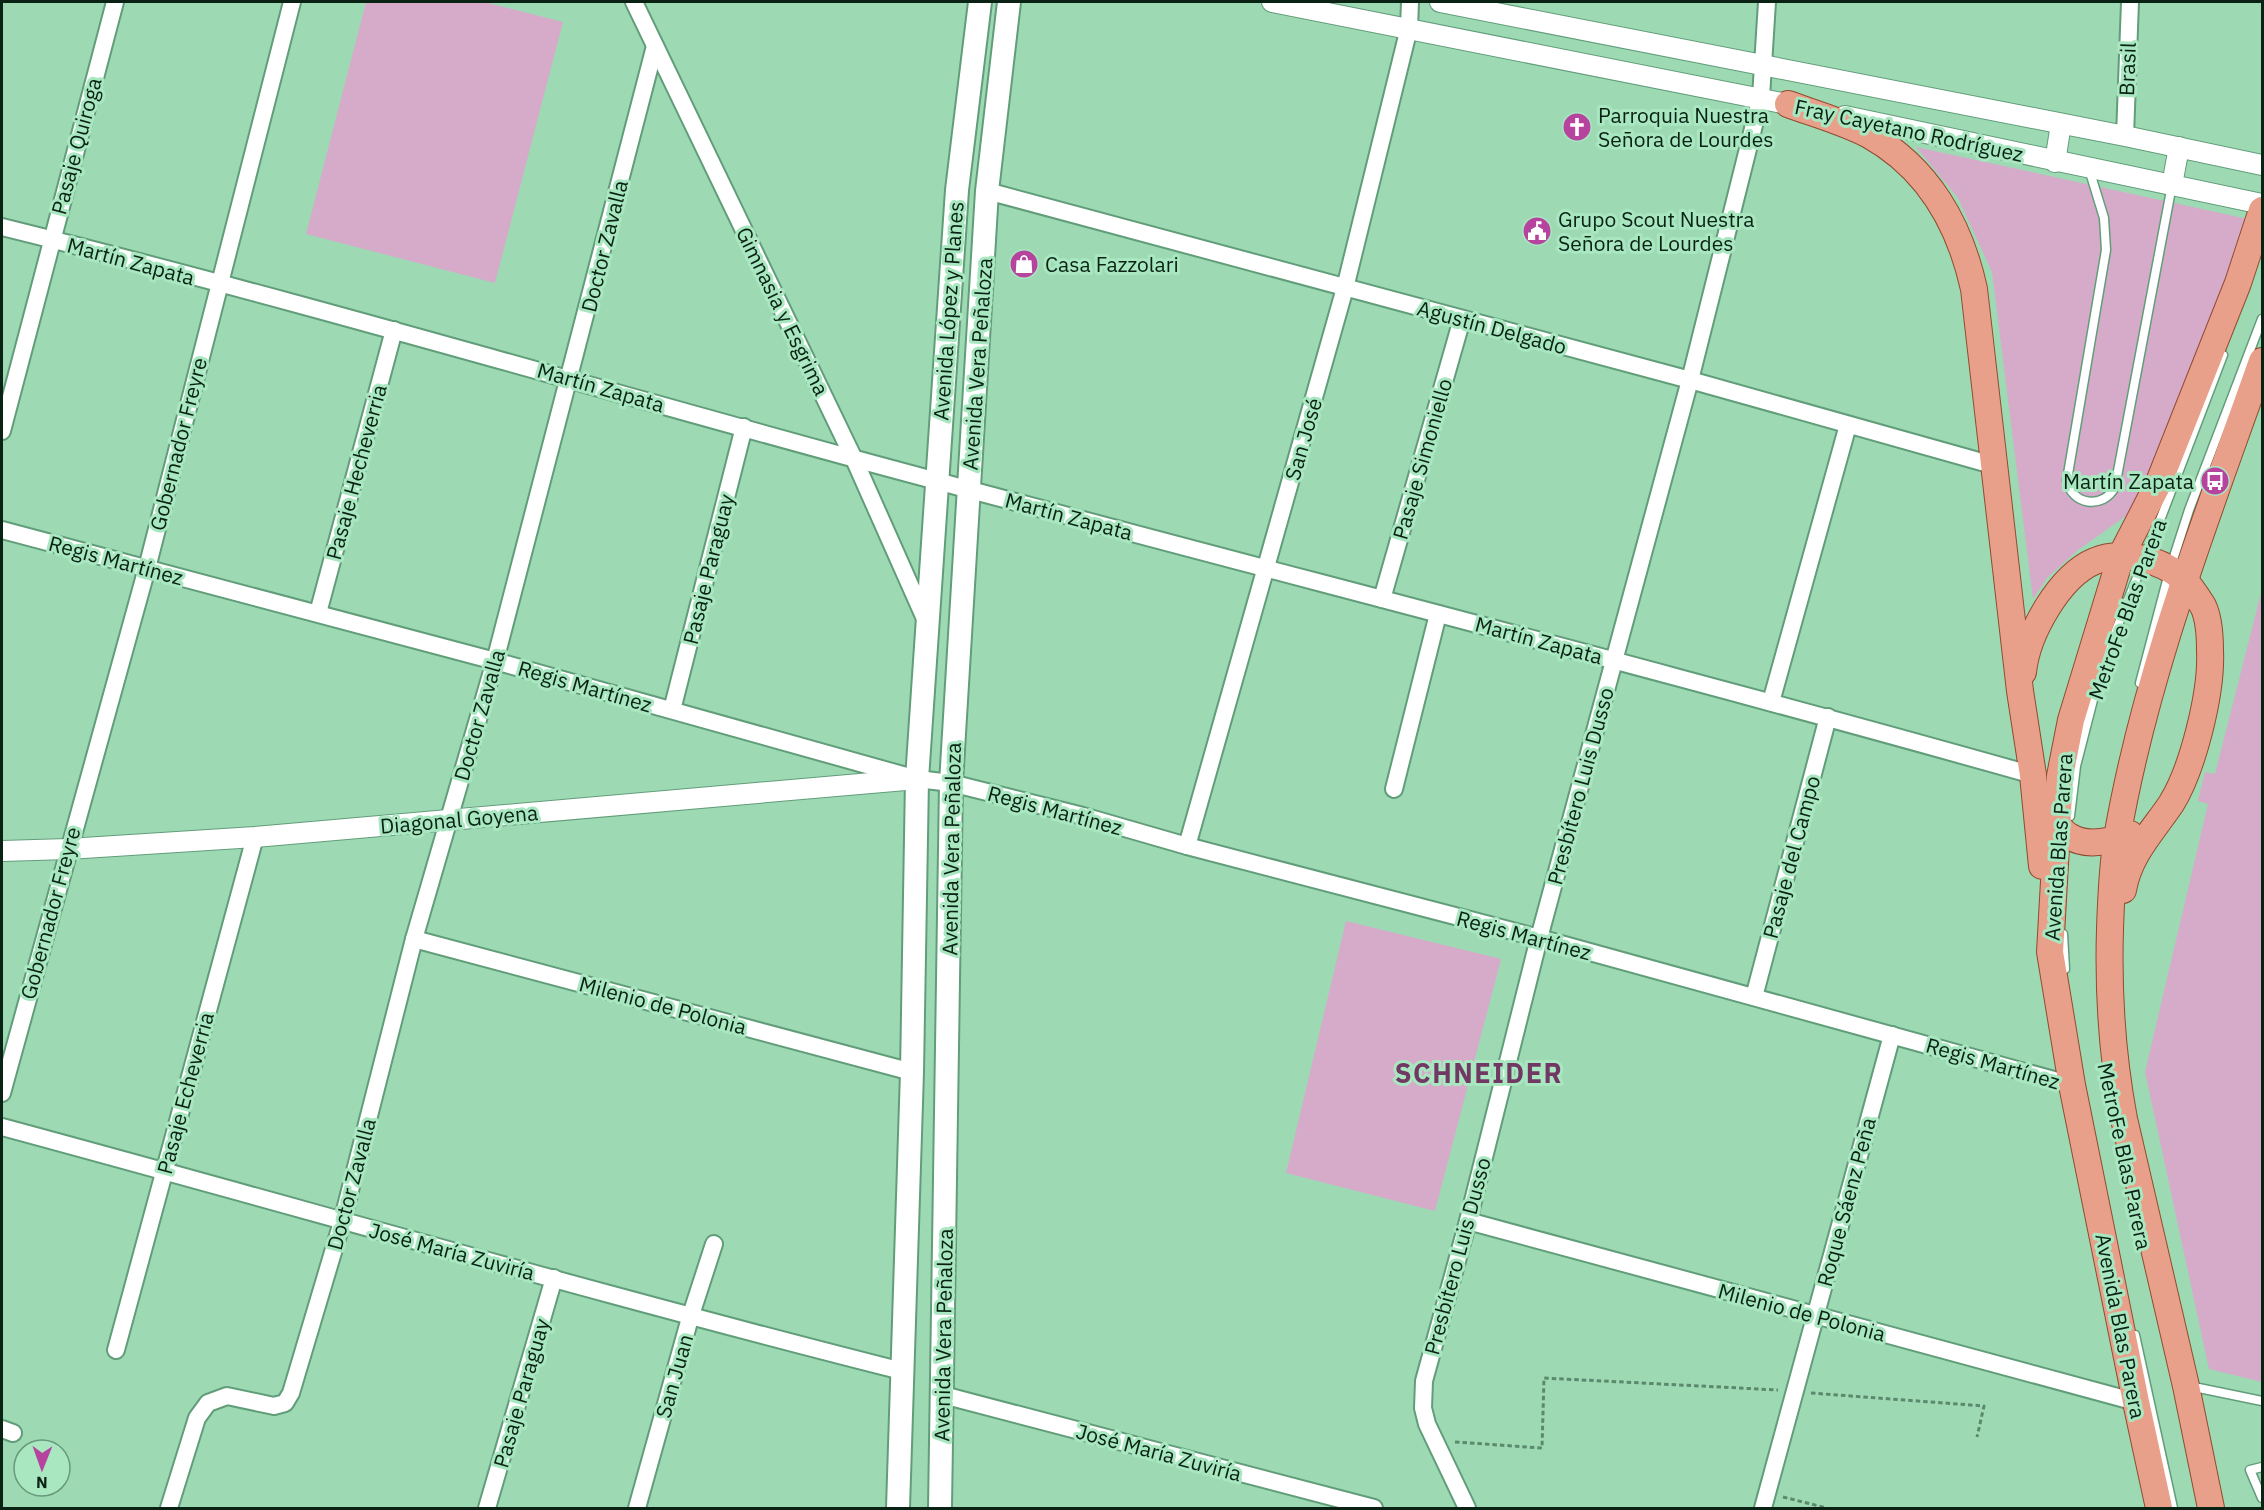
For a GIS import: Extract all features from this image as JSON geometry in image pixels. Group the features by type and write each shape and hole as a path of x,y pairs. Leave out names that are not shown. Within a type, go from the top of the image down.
{"main road":[{"name":"Avenida López y Planes","path":"926,622 957,190 980,2"},
{"name":"Avenida López y Planes","path":"987,191 1009,2"},
{"path":"1788,104 1847,125 1884,144 1928,185 1945,210 1960,241 1974,289 2020,691 2033,775 2050,952"},
{"name":"Avenida Vera Peñaloza","path":"940,1509 951,783 987,191"},
{"name":"Avenida Blas Parera","path":"2159,1509 2072,1086 2050,952 2064,835 2060,776 2070,720 2133,558 2159,482 2238,283 2262,210"},
{"path":"2211,1509 2186,1386 2124,1119 2103,981 2111,900 2111,837 2149,699 2177,575 2262,361"},
{"path":"2020,691 2023,666 2036,632 2058,592 2074,574 2136,518 2159,482"},
{"path":"2074,574 2093,561 2133,558 2177,575 2204,608 2210,653 2208,685 2197,737 2184,779 2170,804 2132,859 2124,884 2103,981"},
{"name":"Avenida Vera Peñaloza","path":"898,1509 912,1072 917,779 926,622"},
{"path":"2033,775 2044,802 2064,835 2079,841 2111,837 2159,819"}],"street":[{"name":"Pasaje Quiroga","path":"2,431 115,2"},
{"name":"Gobernador Freyre","path":"2,1093 147,568 290,2"},
{"name":"Gimnasia y Esgrima","path":"634,2 854,459 926,622"},
{"name":"Fray Cayetano Rodríguez","path":"1272,2 1761,97 2055,162 2262,204"},
{"name":"San José","path":"1187,846 1345,288 1409,28 1410,2"},
{"name":"Fray Cayetano Rodríguez","path":"1440,2 2262,165"},
{"name":"Presbítero Luis Dusso","path":"1467,1509 1432,1440 1424,1408 1424,1380 1468,1221 1539,938 1690,380 1761,97 1767,2"},
{"name":"Brasil","path":"2125,136 2130,2"},
{"name":"Doctor Zavalla","path":"169,1509 197,1418 208,1403 226,1396 274,1406 285,1403 291,1393 342,1222 414,939 495,660 655,46"},
{"path":"2055,162 2061,124"},
{"path":"2172,185 2179,147"},
{"name":"Agustín Delgado","path":"987,191 1690,380 1996,466"},
{"name":"Martín Zapata","path":"2,227 394,330 854,459 1828,717 2033,775"},
{"name":"Pasaje Simoniello","path":"1382,599 1462,320"},
{"name":"Pasaje Hecheverria","path":"318,613 394,330"},
{"path":"1771,702 1848,425"},
{"name":"Pasaje Paraguay","path":"672,710 744,427"},
{"name":"Regis Martínez","path":"2,530 495,660 917,779 951,783 1083,816 1187,846 1539,938 2072,1086"},
{"path":"1394,789 1438,614"},
{"name":"Pasaje del Campo","path":"1754,998 1828,717"},
{"name":"Diagonal Goyena","path":"2,851 255,837 917,779"},
{"name":"Pasaje Echeverria","path":"116,1350 255,837"},
{"name":"Milenio de Polonia","path":"414,939 912,1072"},
{"name":"Roque Sáenz Peña","path":"1765,1501 1892,1035"},
{"name":"José María Zuviría","path":"2,1127 163,1170 342,1222 554,1278 690,1318 902,1371"},
{"name":"Milenio de Polonia","path":"1468,1221 2136,1402"},
{"name":"San Juan","path":"637,1509 690,1318 714,1244"},
{"name":"Pasaje Paraguay","path":"487,1509 554,1278"},
{"name":"José María Zuviría","path":"943,1395 1374,1509"}],"lane":[{"path":"2089,168 2104,218 2106,250 2067,480 2068,487 2073,494 2086,501 2098,502 2106,499 2115,488 2172,185"},
{"path":"2236,315 2257,249 2262,216"},
{"name":"MetroFe Blas Parera","path":"2139,688 2177,575 2201,475 2262,319"},
{"name":"MetroFe Blas Parera","path":"2133,558 2225,347"},
{"path":"2063,898 2064,876"},
{"path":"2062,921 2066,977"},
{"path":"2102,1027 2103,981"},
{"name":"MetroFe Blas Parera","path":"2111,1100 2154,1291"},
{"path":"2133,1322 2172,1509"},
{"path":"2186,1386 2262,1401"},
{"path":"2262,1467 2250,1470 2262,1498"}],"path":[{"path":"1432,1440 1542,1448 1544,1378 1794,1391 1984,1406 1977,1437"},
{"path":"1765,1501 1827,1509"}],"shaded area":[{"path":"366,2 484,2 563,22 495,283 306,234"},
{"path":"1916,147 2248,219 2147,484 2130,513 2078,550 2047,578 2033,599 1992,272 1958,198"},
{"path":"2262,589 2262,1382 2209,1369 2145,1072 2208,804 2198,801 2205,772 2215,774"},
{"path":"1346,921 1501,959 1435,1211 1286,1173"}],"place":[{"name":"Parroquia Nuestra Señora de Lourdes","path":"1577,127"},
{"name":"Grupo Scout Nuestra Señora de Lourdes","path":"1537,231"},
{"name":"Casa Fazzolari","path":"1024,264"},
{"name":"Martín Zapata","path":"2215,481"}],"district":[{"name":"SCHNEIDER","path":"1479,1072"}]}
